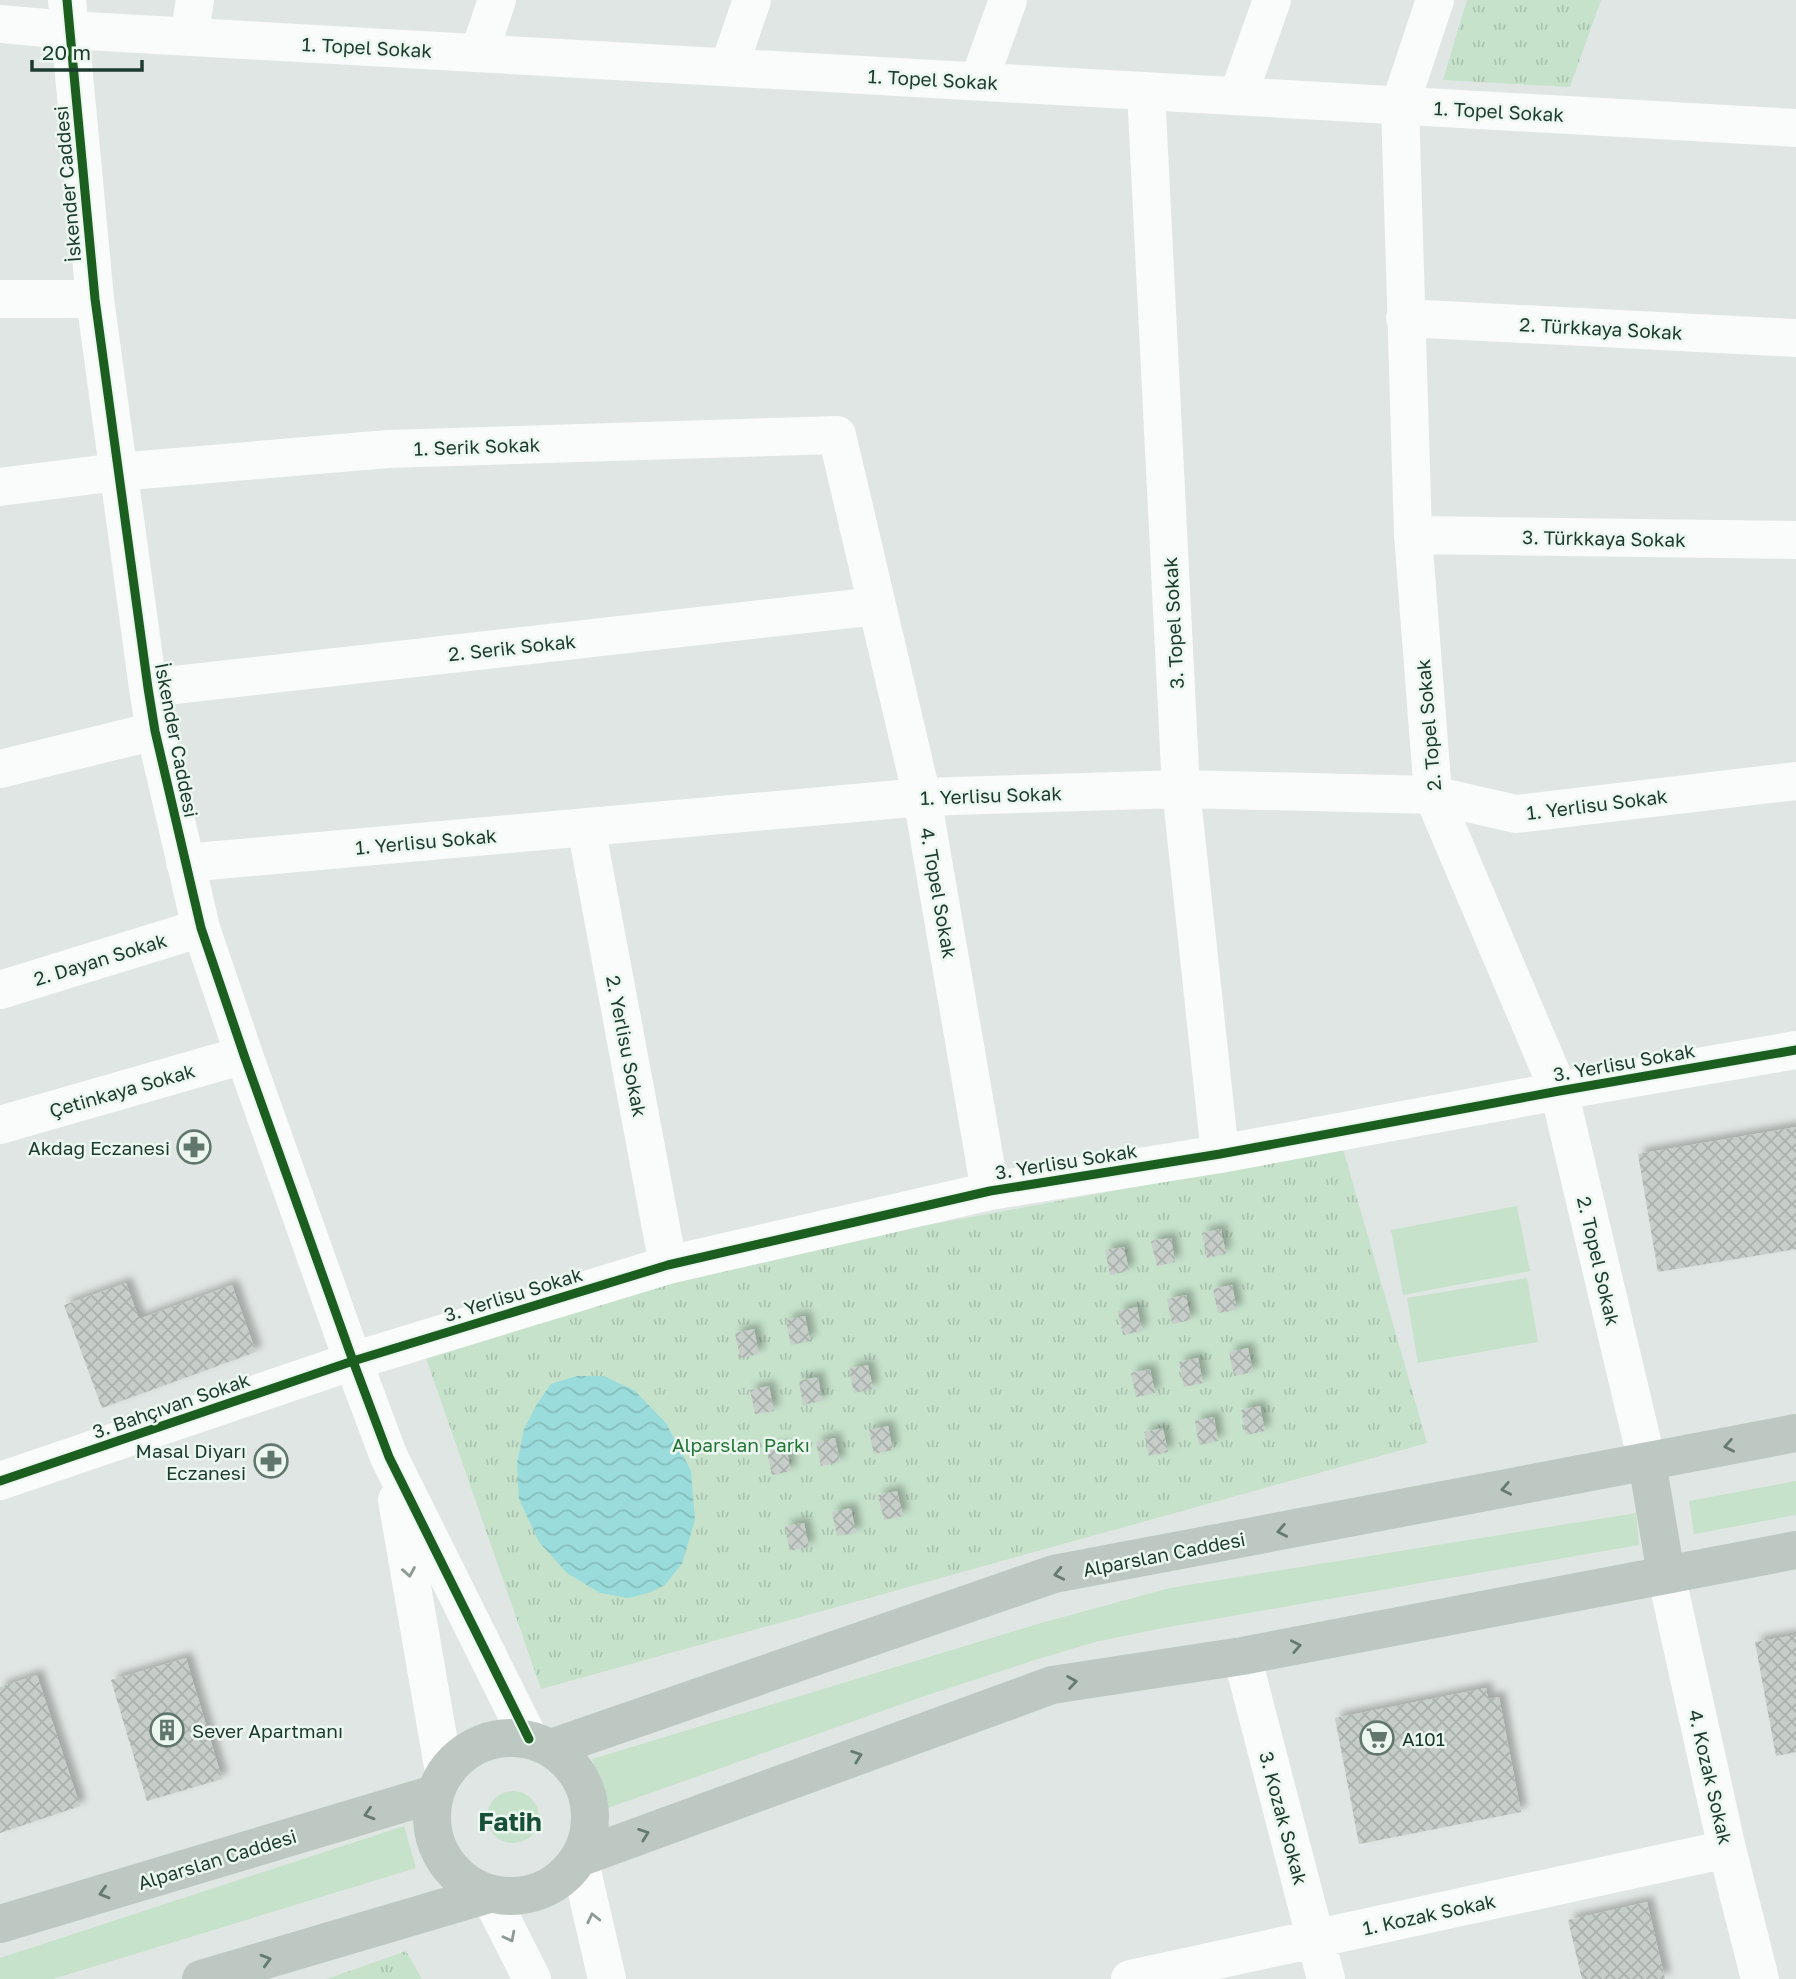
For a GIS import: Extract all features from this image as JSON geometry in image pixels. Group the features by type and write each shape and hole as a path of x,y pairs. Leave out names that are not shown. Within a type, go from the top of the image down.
{"main road":[{"name":"Alparslan Caddesi","path":"0,1924 439,1783 461,1755 482,1743 505,1737 540,1743 1054,1574 1796,1433"},
{"path":"1647,1462 1666,1574"},
{"path":"579,1858 1052,1685 1242,1656 1796,1550"},
{"path":"439,1783 431,1818 434,1842 446,1865 465,1883 489,1894 515,1897 540,1891 563,1878 579,1858 589,1834 590,1808 583,1783 570,1763 540,1743"},
{"path":"201,1979 489,1894"}],"street":[{"path":"189,37 195,0"},
{"path":"480,53 497,0"},
{"path":"729,68 752,0"},
{"path":"979,81 1008,0"},
{"path":"1238,96 1272,0"},
{"name":"2. Topel Sokak","path":"1435,0 1400,106 1413,535 1433,795 1559,1091 1647,1462"},
{"name":"1. Topel Sokak","path":"0,24 68,15 189,37 1796,128"},
{"name":"İskender Caddesi","path":"68,15 95,299 155,731 201,928 389,1457"},
{"name":"3. Topel Sokak","path":"1146,91 1181,789 1220,1154"},
{"path":"0,299 95,299"},
{"name":"2. Türkkaya Sokak","path":"1405,318 1796,338"},
{"name":"1. Serik Sokak","path":"0,487 117,472 388,449 837,435"},
{"name":"4. Topel Sokak","path":"837,435 922,797 989,1191"},
{"name":"3. Türkkaya Sokak","path":"1413,535 1796,540"},
{"name":"2. Serik Sokak","path":"148,688 877,607"},
{"path":"0,769 155,731"},
{"name":"1. Yerlisu Sokak","path":"185,863 922,797 1181,789 1433,795 1516,814 1796,781"},
{"name":"2. Yerlisu Sokak","path":"586,827 668,1265"},
{"name":"2. Dayan Sokak","path":"0,990 201,928"},
{"name":"3. Yerlisu Sokak","path":"353,1361 668,1265 989,1191 1220,1154 1796,1050"},
{"name":"Çetinkaya Sokak","path":"0,1125 244,1055"},
{"name":"3. Bahçıvan Sokak","path":"0,1481 353,1361"},
{"path":"389,1457 540,1743"},
{"path":"389,1457 439,1783"},
{"name":"4. Kozak Sokak","path":"1666,1574 1727,1849 1760,1979"},
{"name":"3. Kozak Sokak","path":"1242,1656 1326,1979"},
{"name":"1. Kozak Sokak","path":"1130,1979 1727,1849"},
{"path":"579,1858 607,1979"},
{"path":"489,1894 532,1979"}],"green space":[{"path":"1467,0 1601,0 1570,87 1443,80"},
{"name":"Alparslan Parkı","path":"1343,1149 1427,1443 541,1689 426,1358 693,1268"},
{"path":"1517,1206 1530,1271 1403,1295 1391,1230"},
{"path":"1527,1278 1538,1342 1418,1363 1407,1298"},
{"path":"1796,1481 1796,1515 1694,1534 1689,1501"},
{"path":"1636,1513 1639,1545 1095,1642 919,1698 608,1808 592,1759 1041,1623 1170,1588"},
{"path":"513,1791 532,1798 539,1817 532,1836 513,1843 494,1836 487,1817 494,1798"},
{"path":"404,1826 416,1868 53,1979 0,1979 0,1958"},
{"path":"406,1951 422,1979 327,1979"}],"water":[{"path":"577,1376 603,1376 634,1390 666,1423 691,1471 695,1520 682,1564 665,1585 651,1592 629,1598 600,1593 567,1573 539,1542 519,1499 517,1463 524,1429 551,1384"}],"building":[{"path":"1796,1127 1796,1249 1658,1272 1638,1154"},
{"path":"1221,1229 1226,1254 1207,1258 1202,1233"},
{"path":"1171,1238 1175,1262 1157,1266 1151,1241"},
{"path":"1124,1247 1129,1271 1110,1275 1105,1250"},
{"path":"126,1283 139,1319 232,1285 256,1352 102,1408 64,1305"},
{"path":"1232,1285 1237,1310 1218,1313 1213,1289"},
{"path":"1186,1295 1191,1320 1172,1324 1167,1299"},
{"path":"1137,1307 1142,1331 1123,1335 1118,1311"},
{"path":"805,1316 810,1341 791,1345 786,1320"},
{"path":"754,1329 759,1354 740,1358 735,1333"},
{"path":"1248,1348 1253,1372 1234,1376 1229,1352"},
{"path":"1198,1358 1203,1383 1184,1387 1179,1362"},
{"path":"868,1365 873,1389 854,1393 849,1369"},
{"path":"1150,1369 1155,1393 1136,1397 1131,1373"},
{"path":"818,1377 822,1401 803,1405 799,1381"},
{"path":"769,1386 774,1411 755,1414 750,1390"},
{"path":"1260,1406 1265,1431 1246,1435 1241,1410"},
{"path":"1214,1417 1218,1441 1199,1445 1195,1421"},
{"path":"888,1426 893,1450 874,1454 869,1430"},
{"path":"1163,1428 1168,1452 1149,1456 1144,1432"},
{"path":"835,1438 840,1462 821,1466 816,1442"},
{"path":"786,1447 791,1471 772,1475 767,1451"},
{"path":"897,1491 903,1516 884,1520 878,1495"},
{"path":"851,1508 856,1533 837,1536 832,1512"},
{"path":"804,1523 809,1547 790,1551 785,1526"},
{"path":"1796,1635 1796,1752 1776,1756 1755,1642"},
{"name":"Sever Apartmanı","path":"186,1658 222,1779 147,1801 111,1680"},
{"path":"37,1675 80,1806 0,1833 0,1687"},
{"path":"1486,1688 1488,1699 1499,1697 1521,1812 1359,1844 1335,1718"},
{"path":"1647,1902 1665,1979 1582,1979 1568,1920"}],"cycle path":[{"path":"67,0 95,299 148,688 155,731 201,928 389,1457 529,1739"},
{"path":"0,1481 353,1361 668,1265 990,1191 1220,1154 1796,1050"}],"place":[{"name":"Akdağ Eczanesi","path":"194,1147"},
{"name":"Masal Diyarı Eczanesi","path":"271,1461"},
{"name":"Sever Apartmanı","path":"167,1730"},
{"name":"A101","path":"1377,1738"}],"district":[{"name":"Fatih","path":"510,1821"}]}
